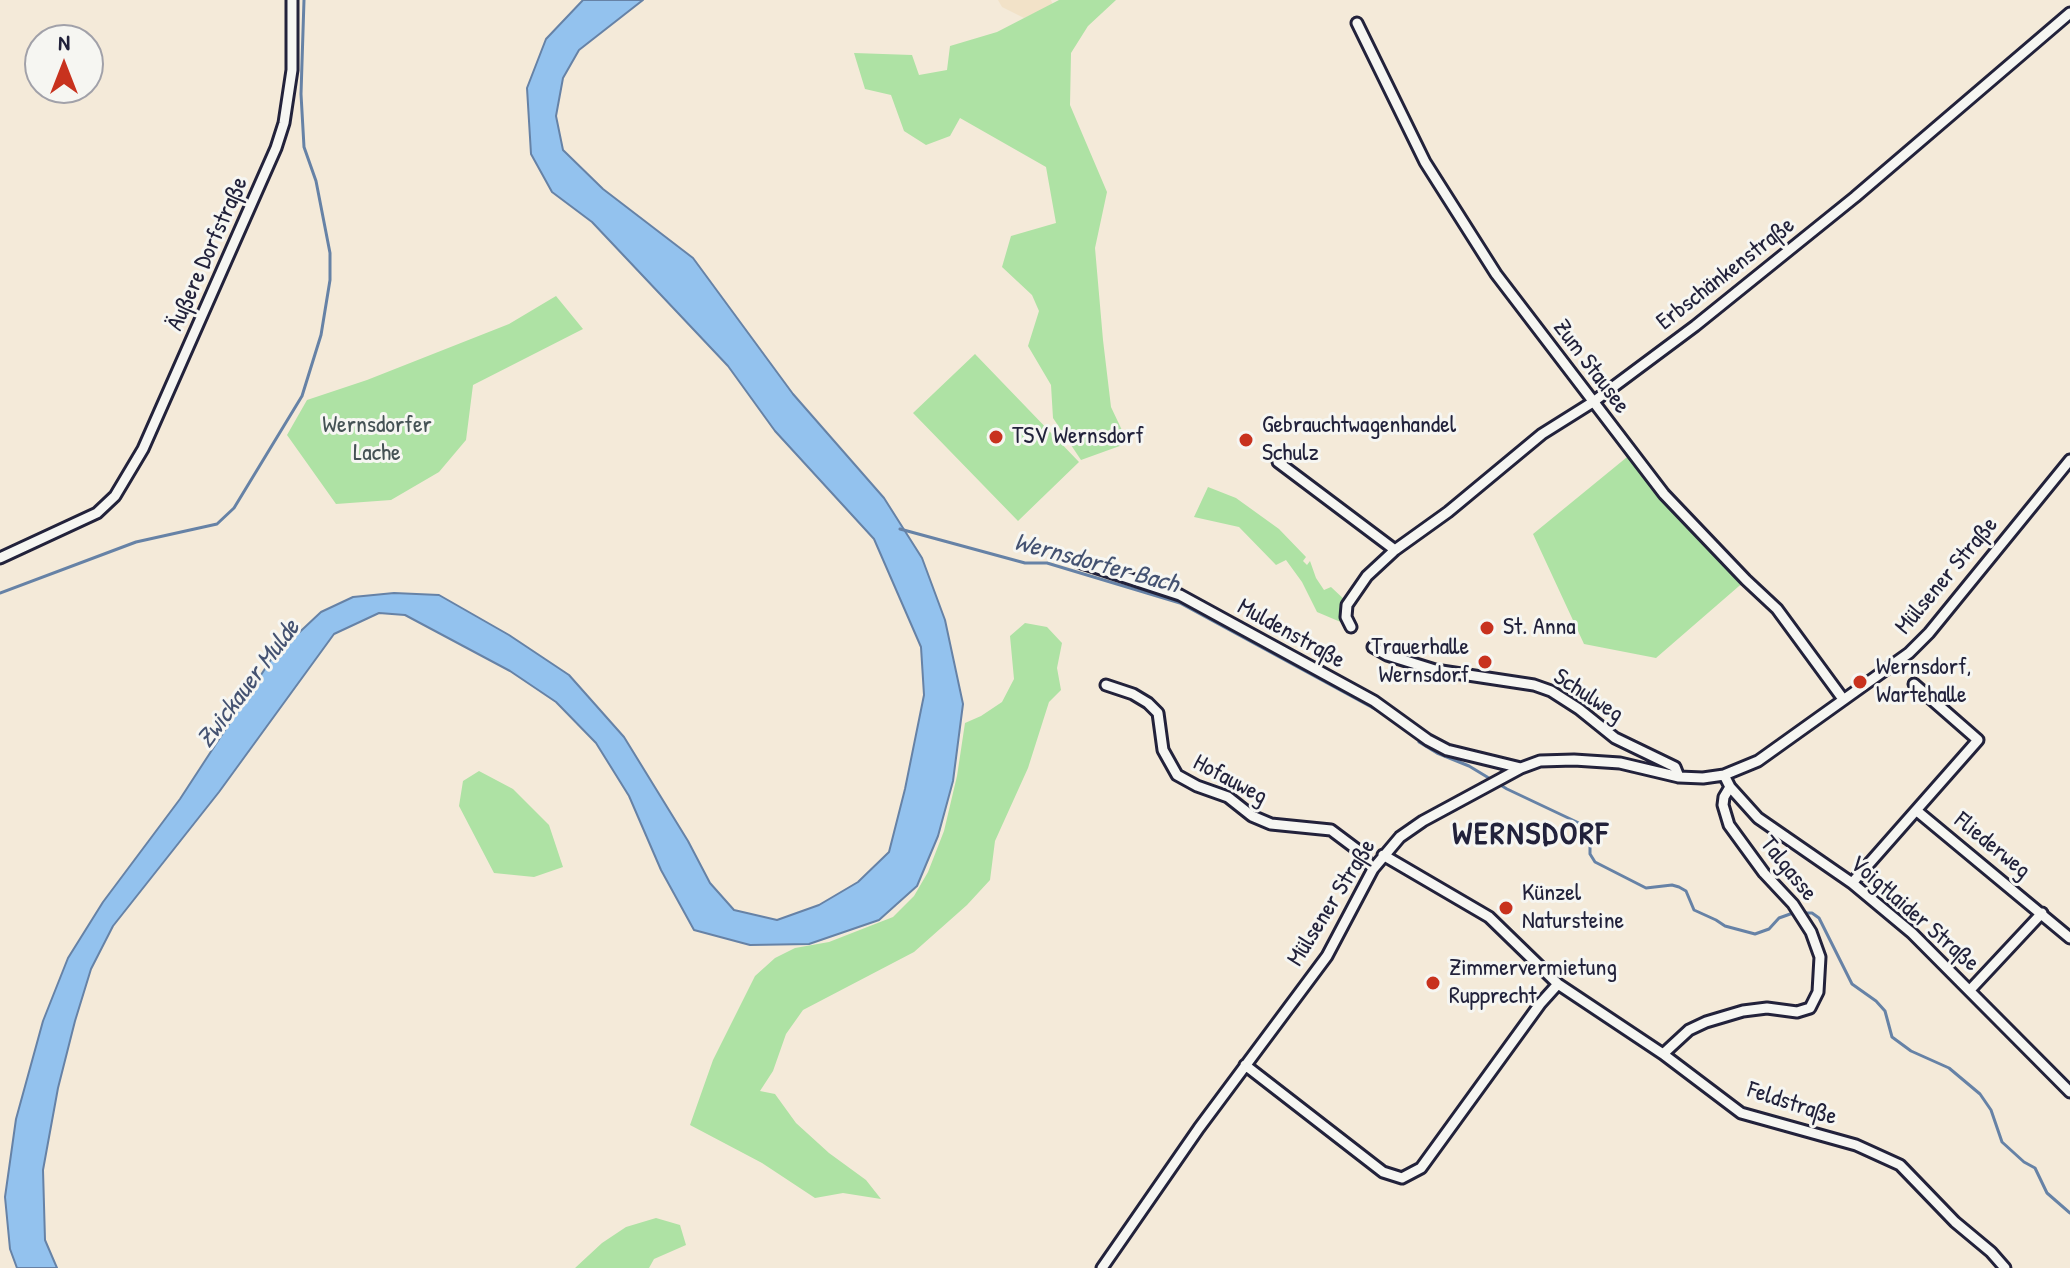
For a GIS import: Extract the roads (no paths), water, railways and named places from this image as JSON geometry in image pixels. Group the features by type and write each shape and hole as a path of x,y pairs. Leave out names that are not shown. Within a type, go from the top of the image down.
{"street":[{"name":"Äußere Dorfstraße","path":"0,558 97,513 115,496 143,449 276,148 292,70 292,0"},
{"name":"Erbschänkenstraße","path":"1351,627 1346,617 1347,605 1367,576 1395,550 1448,512 1542,434 1593,402 1695,326 1855,197 2070,13"},
{"name":"Zum Stausee","path":"1357,23 1425,162 1496,274 1664,494 1777,609 1843,699"},
{"name":"Mülsener Straße","path":"1102,1268 1245,1065 1327,956 1373,869 1400,837 1423,821 1521,768 1540,761 1620,763 1679,777 1703,778 1724,775 1758,761 1909,653 1929,633 2070,460"},
{"path":"1278,462 1395,550"},
{"name":"Muldenstraße","path":"1079,562 1180,595 1374,701 1447,750 1521,768"},
{"name":"Schulweg","path":"1373,647 1387,655 1435,670 1534,685 1551,691 1615,738 1675,767 1679,777"},
{"name":"Fliederweg","path":"1852,883 1978,740 1914,684"},
{"name":"Hofauweg","path":"1106,685 1133,694 1158,713 1163,750 1177,775 1228,797 1252,816 1271,824 1331,830 1359,851 1373,869"},
{"name":"Voigtlaider Straße","path":"1724,775 1730,787 1758,818 1852,883 1912,933 2070,1092"},
{"name":"Talgasse","path":"1663,1054 1689,1030 1706,1022 1743,1011 1767,1008 1797,1012 1810,1008 1818,992 1820,957 1811,932 1729,825 1723,805 1730,787"},
{"name":"Fliederweg","path":"1917,811 2070,938"},
{"name":"Feldstraße","path":"1383,855 1489,917 1558,984 1663,1054 1741,1113 1856,1145 1900,1165 2005,1268"},
{"path":"1970,990 2042,913"},
{"path":"1245,1065 1383,1172 1402,1178 1421,1168 1540,1004 1558,984"}],"water":[{"path":"583,0 643,0 579,50 563,78 556,116 563,150 603,189 693,258 793,394 884,498 922,558 945,620 963,704 953,781 938,836 917,886 879,920 809,944 750,945 694,930 661,870 629,796 596,743 556,702 510,671 405,615 379,613 334,634 219,792 113,926 91,969 75,1021 58,1088 43,1170 45,1240 57,1268 17,1268 10,1249 5,1197 16,1119 43,1021 68,958 103,902 180,799 272,658 321,612 353,597 394,593 439,595 509,635 569,675 624,737 710,883 734,910 777,920 819,905 858,882 889,852 924,695 921,647 874,539 775,431 728,366 592,222 552,192 531,154 527,88 546,39"}],"waterway":[{"path":"0,593 136,542 217,524 234,508 302,396 321,335 330,280 330,253 316,181 304,147 301,94 304,0"},
{"name":"Wernsdorfer Bach","path":"900,529 1025,563 1047,563 1180,603 1386,715"},
{"name":"Wernsdorfer Bach","path":"1402,726 1411,734"},
{"name":"Wernsdorfer Bach","path":"1419,742 1581,824 1590,834 1590,854 1595,862 1646,888 1679,887 1686,891 1694,910 1725,926 1755,934 1793,913 1812,913 1819,918 1852,984 1885,1011 1892,1037 1911,1051 1949,1068 1980,1094 1991,1110 2002,1142 2035,1168 2047,1193 2070,1213"}],"place":[{"name":"TSV Wernsdorf","path":"996,437"},
{"name":"Gebrauchtwagenhandel Schulz","path":"1246,440"},
{"name":"St. Anna","path":"1487,628"},
{"name":"Trauerhalle Wernsdorf","path":"1485,662"},
{"name":"Wernsdorf, Wartehalle","path":"1860,682"},
{"name":"Künzel Natursteine","path":"1506,908"},
{"name":"Zimmervermietung Rupprecht","path":"1433,983"}],"district":[{"name":"WERNSDORF","path":"1531,835"}],"park label":[{"name":"Wernsdorfer Lache","path":"377,440"}],"water label":[{"name":"Zwickauer Mulde","path":"249,684"}]}
